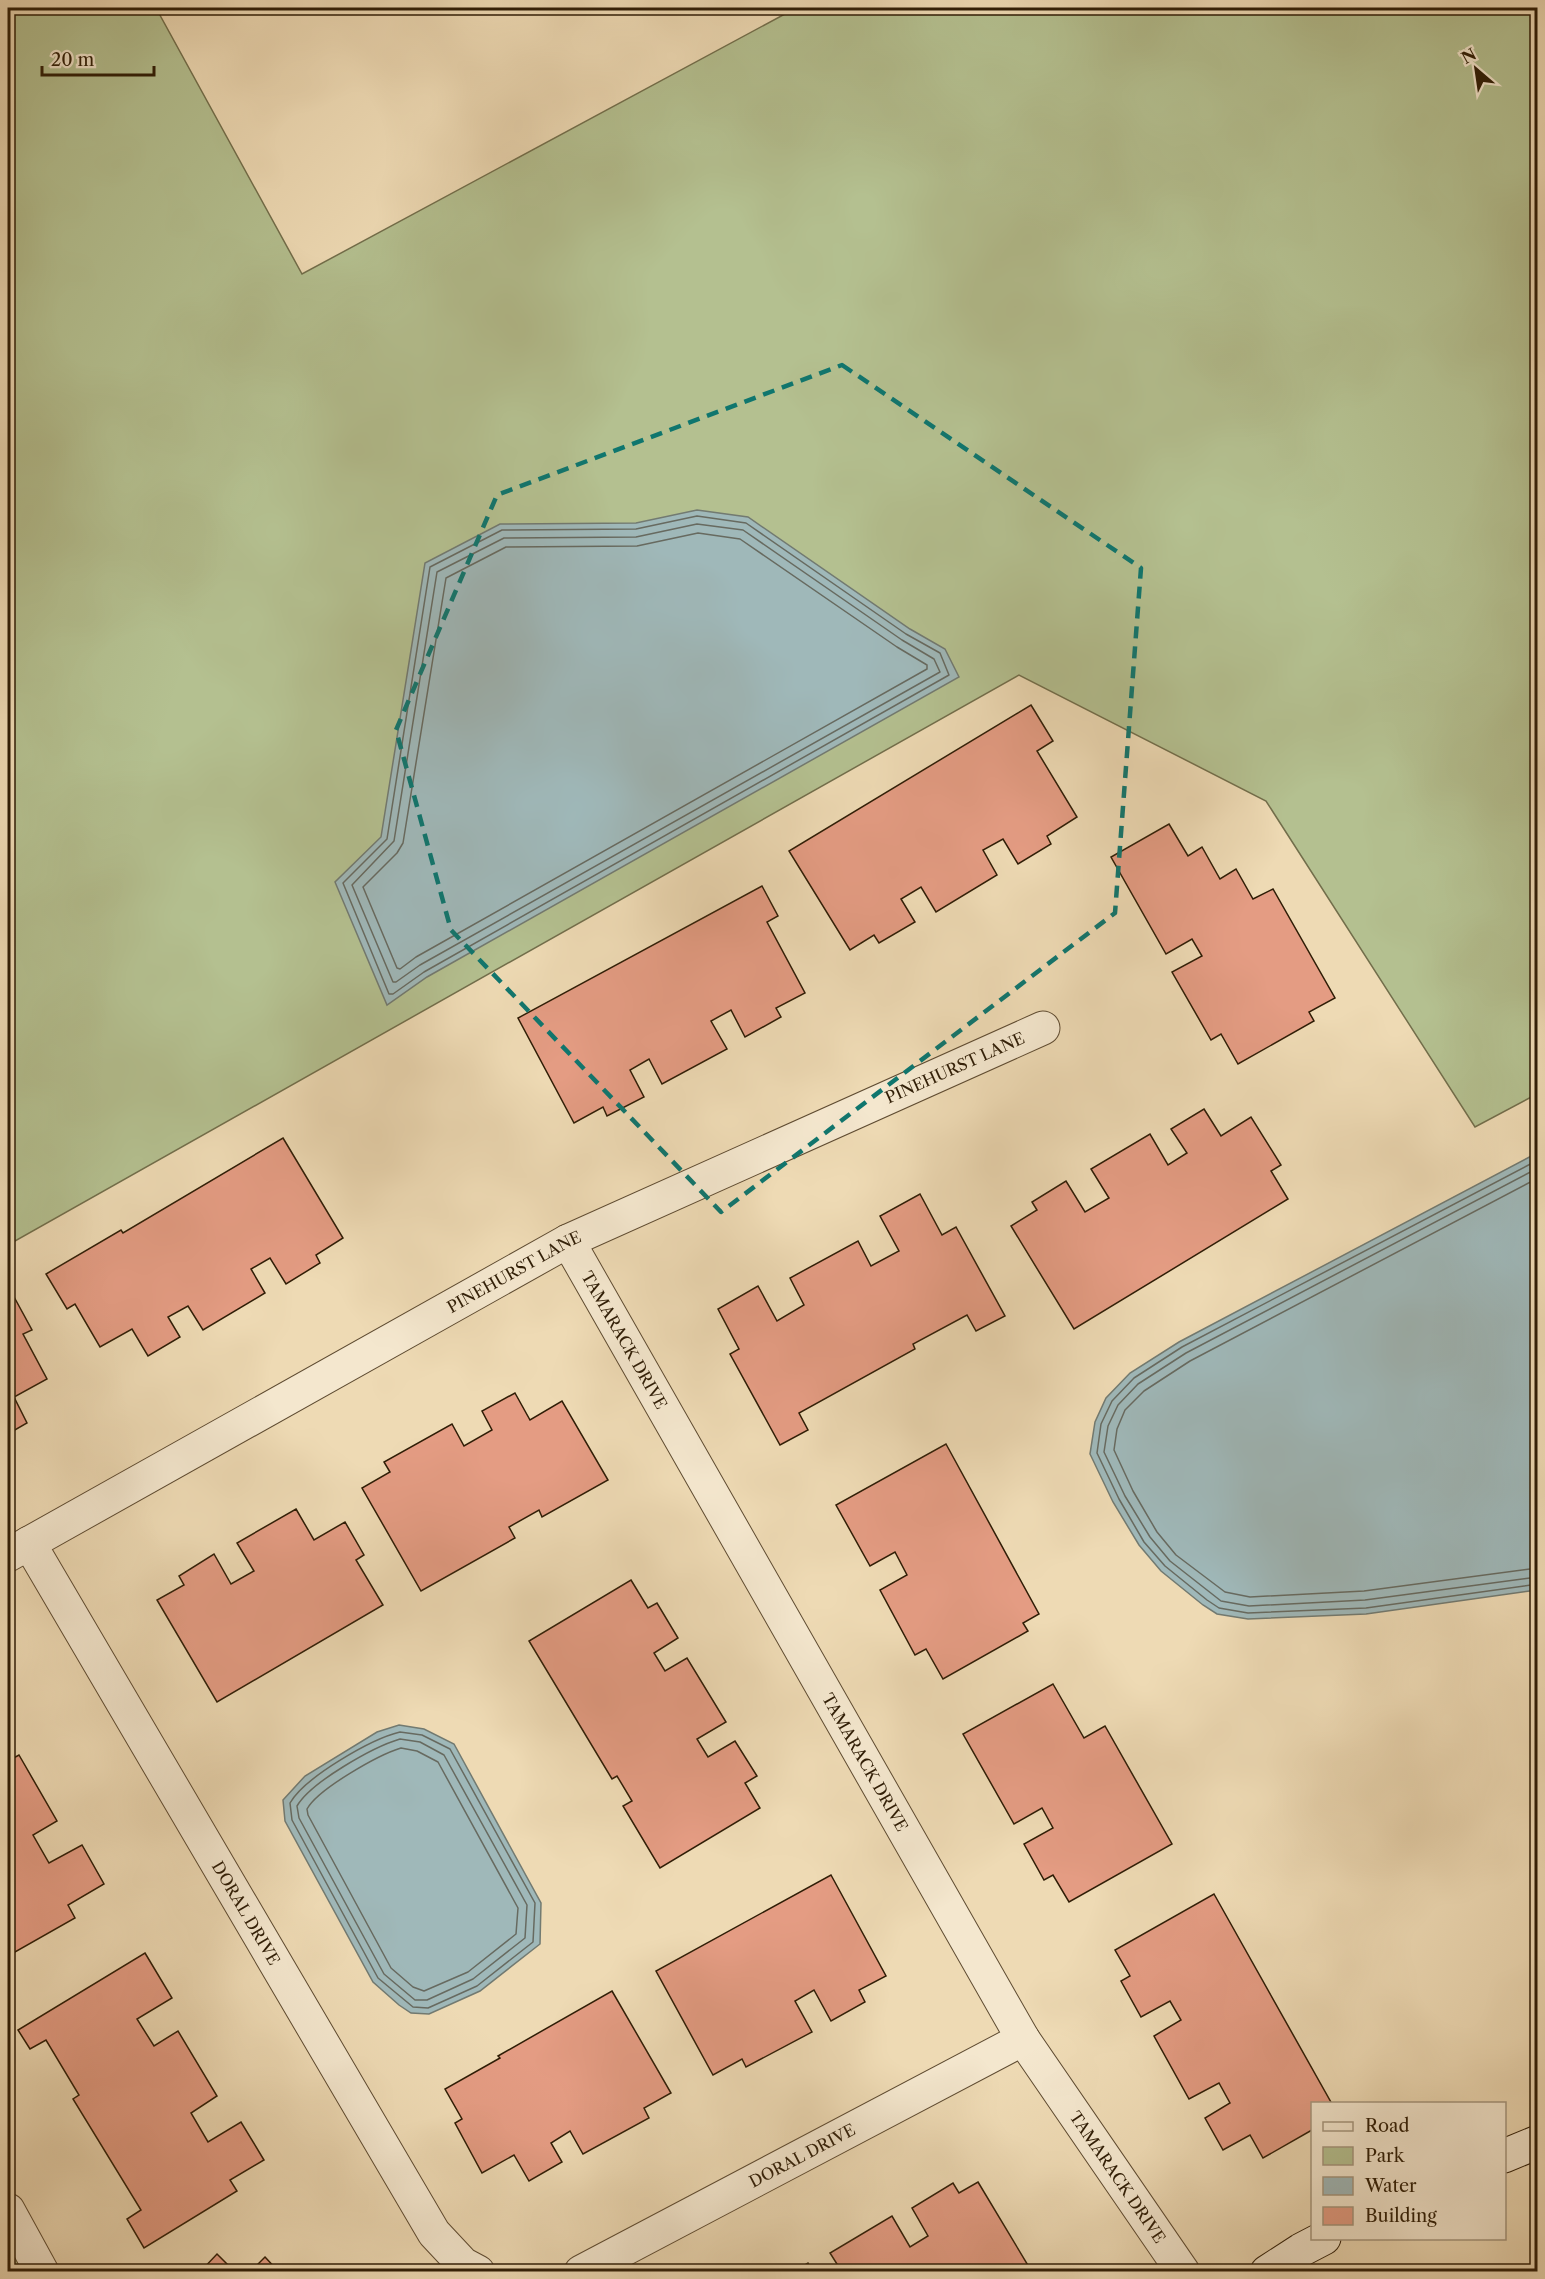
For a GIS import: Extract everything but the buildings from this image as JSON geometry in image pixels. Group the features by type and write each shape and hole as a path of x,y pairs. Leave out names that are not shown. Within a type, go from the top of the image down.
{"street":[{"name":"PINEHURST LANE","path":"18,1549 568,1241 1043,1028"},
{"name":"TAMARACK DRIVE","path":"568,1241 1023,2039 1184,2271"},
{"name":"DORAL DRIVE","path":"18,1549 434,2233 463,2264 478,2271"},
{"name":"DORAL DRIVE","path":"581,2271 1023,2039"},
{"path":"1506,2155 1538,2142"},
{"path":"8,2210 42,2271"},
{"path":"1267,2271 1320,2240"}],"highlighted area":[{"path":"842,365 1141,568 1115,913 721,1212 451,930 396,730 497,495"}],"green space":[{"path":"8,8 156,8 302,274 796,8 1537,8 1537,1094 1475,1127 1266,801 1019,675 8,1245"},
{"path":"8,2210 42,2271 8,2271"}],"water":[{"path":"697,510 748,517 910,629 945,649 959,677 427,977 387,1005 335,882 381,837 425,563 500,524 636,523"},
{"path":"1537,1153 1537,1590 1366,1614 1248,1619 1217,1614 1161,1571 1139,1545 1113,1502 1090,1454 1095,1422 1106,1398 1130,1373 1179,1342"},
{"path":"399,1725 424,1729 454,1744 541,1903 540,1944 480,1991 429,2014 411,2013 373,1982 285,1821 283,1800 305,1776 377,1732"}]}
